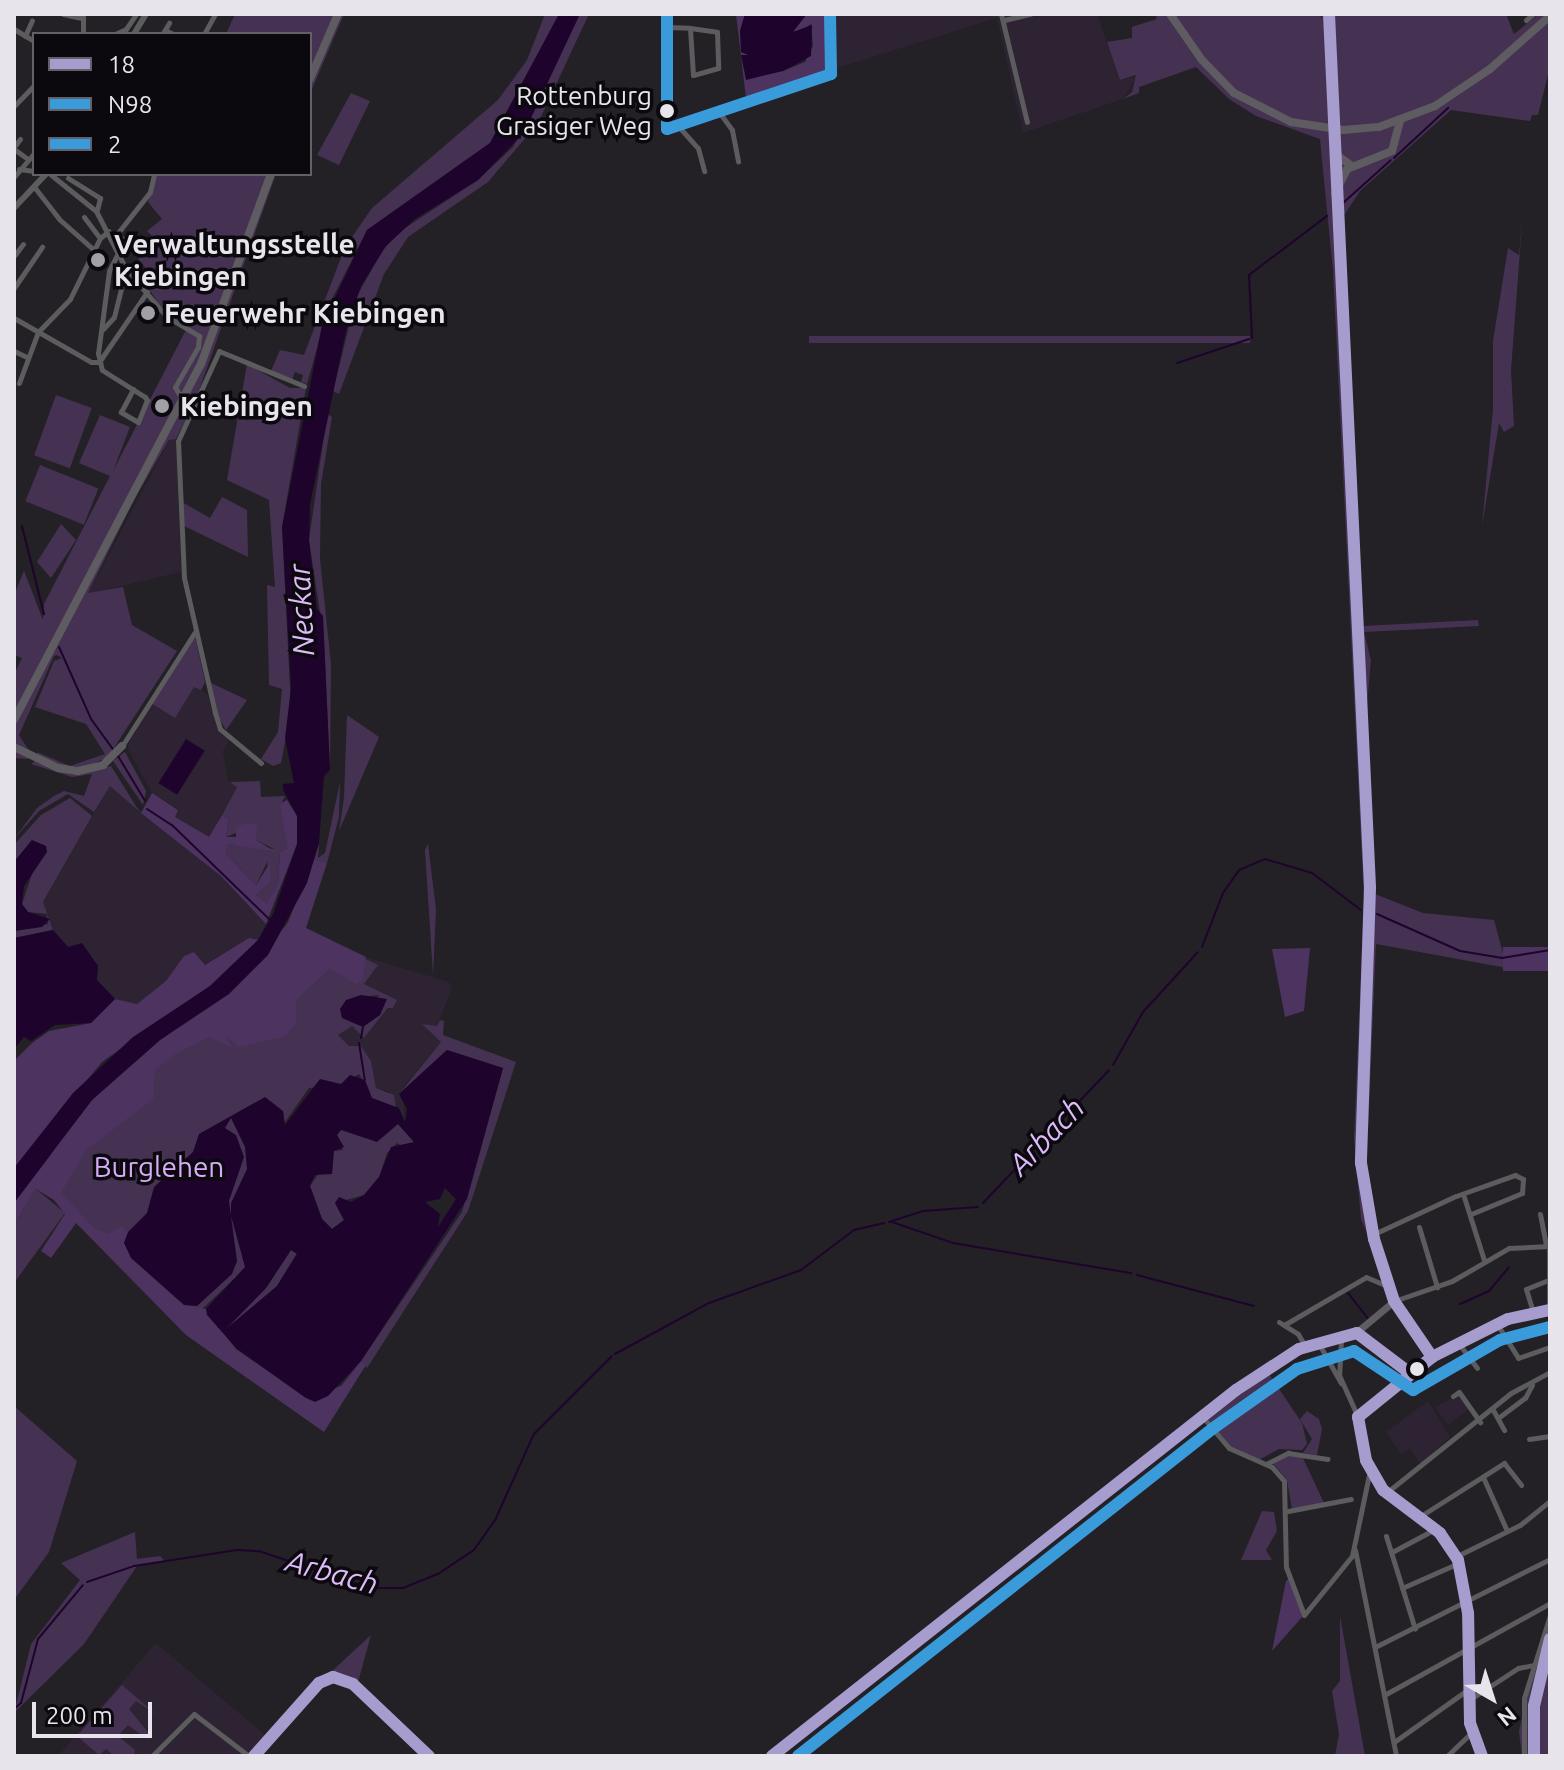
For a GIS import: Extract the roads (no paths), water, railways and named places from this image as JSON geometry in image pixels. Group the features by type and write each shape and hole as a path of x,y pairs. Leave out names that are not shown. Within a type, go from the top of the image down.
{"main road":[{"path":"312,74 338,14"},
{"path":"1170,14 1216,77 1255,106 1301,124 1343,130 1373,128 1397,122 1465,88 1550,16"},
{"path":"1329,14 1370,888 1360,1137 1372,1232 1394,1301 1432,1357 1497,1324 1533,1312 1550,1310"},
{"path":"1334,168 1381,159 1396,141 1397,122"},
{"path":"1373,128 1396,141"},
{"path":"1334,153 1348,166"},
{"path":"1335,193 1348,166"},
{"path":"14,720 201,364 270,176"},
{"path":"14,747 58,768 78,771 112,757 120,747"},
{"path":"772,1756 1202,1416 1305,1346 1341,1340 1357,1333 1394,1301"},
{"path":"1534,1756 1535,1698 1550,1639"}],"street":[{"path":"63,14 82,16"},
{"path":"119,32 126,29 136,14"},
{"path":"135,32 146,14"},
{"path":"204,14 214,17"},
{"path":"667,14 667,129 747,103"},
{"path":"1027,122 1002,16 1030,14"},
{"path":"1526,20 1533,14"},
{"path":"25,36 32,20"},
{"path":"164,31 169,23"},
{"path":"667,27 690,28 717,32 718,68 693,75 690,28"},
{"path":"14,29 32,40"},
{"path":"14,106 32,87"},
{"path":"719,112 732,130 738,161"},
{"path":"679,127 698,148 704,171"},
{"path":"20,139 14,148 28,159"},
{"path":"14,177 32,155"},
{"path":"19,169 32,171"},
{"path":"14,208 46,176"},
{"path":"154,176 150,192 116,238 117,255 169,318 199,336 198,347 175,387 179,394 194,402"},
{"path":"66,179 100,198 96,211"},
{"path":"66,179 116,238 131,246 137,242"},
{"path":"35,188 59,219 94,250 93,256"},
{"path":"84,217 100,238"},
{"path":"19,383 38,332 70,299 100,238 109,231"},
{"path":"14,256 23,244"},
{"path":"14,288 42,247"},
{"path":"117,255 109,271 99,362 102,370 133,389 147,400 138,422 121,412 133,389"},
{"path":"102,329 114,317 126,269"},
{"path":"14,270 22,276"},
{"path":"99,362 148,291"},
{"path":"14,318 91,362 99,362"},
{"path":"261,763 220,729 195,632 182,561 178,441 215,354 223,350 304,386"},
{"path":"14,351 27,357"},
{"path":"120,747 195,632"},
{"path":"1372,1232 1515,1175 1526,1185 1516,1197 1471,1214"},
{"path":"1464,1197 1471,1214 1469,1225 1484,1260"},
{"path":"1540,1214 1549,1247 1546,1281 1550,1310"},
{"path":"1419,1227 1437,1287"},
{"path":"1394,1301 1437,1287 1511,1247 1549,1247"},
{"path":"1305,1346 1281,1324 1327,1305 1366,1277 1390,1287"},
{"path":"1533,1312 1526,1289 1546,1281"},
{"path":"1497,1324 1518,1358 1550,1347"},
{"path":"1357,1333 1411,1374"},
{"path":"1341,1340 1337,1359 1342,1383 1358,1417 1370,1470 1386,1493 1435,1529 1458,1560 1467,1603 1472,1732 1482,1756"},
{"path":"1319,1343 1327,1365 1342,1383"},
{"path":"1459,1344 1477,1368"},
{"path":"1358,1417 1432,1357"},
{"path":"1386,1493 1480,1422 1511,1393 1532,1385 1550,1372"},
{"path":"1498,1418 1525,1398 1532,1385"},
{"path":"1453,1396 1459,1392 1480,1422"},
{"path":"1493,1410 1504,1430"},
{"path":"1202,1416 1229,1448 1266,1464 1284,1481 1288,1511 1286,1567 1304,1615 1340,1576 1355,1549 1370,1470"},
{"path":"1529,1439 1550,1436"},
{"path":"1266,1464 1283,1454 1328,1459"},
{"path":"1419,1517 1504,1463 1521,1485"},
{"path":"1483,1477 1507,1532"},
{"path":"1288,1511 1351,1499"},
{"path":"1402,1588 1507,1532 1550,1501"},
{"path":"1392,1552 1435,1529"},
{"path":"1386,1536 1415,1629"},
{"path":"1355,1549 1396,1756"},
{"path":"1375,1647 1550,1559"},
{"path":"1386,1694 1469,1644 1550,1603"},
{"path":"1524,1756 1523,1707 1550,1615"},
{"path":"1469,1700 1518,1668 1533,1665"},
{"path":"152,1756 194,1714 252,1756 319,1683 333,1677 353,1684 429,1756"},
{"path":"1394,1742 1470,1688"},
{"path":"1447,1756 1472,1732"}],"water":[{"name":"Neckar","path":"559,14 580,14 524,133 478,180 415,219 386,246 361,286 346,331 310,504 309,540 317,609 323,616 330,770 324,776 319,843 307,883 268,955 229,994 160,1040 92,1100 14,1203 14,1168 73,1093 133,1037 210,986 258,940 273,914 297,844 297,816 283,790 283,784 294,783 285,738 291,688 282,527 322,325 367,230 490,143"},
{"path":"745,14 807,14 793,32 812,25 811,56 783,71 746,80 741,55 748,55 741,52 740,31"},
{"path":"186,739 205,751 177,795 158,783"},
{"path":"32,840 46,846 47,852 24,886 22,904 28,912 50,919 42,927 14,931 14,862"},
{"path":"53,930 68,947 82,943 98,966 97,980 115,999 91,1023 55,1025 31,1041 24,1037 14,1049 14,938"},
{"path":"361,995 387,999 380,1015 363,1027 342,1018 340,1009 346,1000"},
{"path":"447,1050 503,1068 467,1199 361,1361 328,1396 315,1402 306,1398 236,1348 207,1315 206,1309 245,1267 231,1216 237,1261 232,1274 197,1306 184,1305 131,1258 124,1243 128,1232 147,1213 154,1187 193,1152 199,1134 265,1097 283,1111 285,1125 320,1079 341,1084 350,1075 365,1080 372,1098 399,1108 405,1122 407,1109 399,1094","holes":["231,1118 245,1147 247,1169 231,1203 231,1216 229,1201 244,1157 236,1135 225,1128","398,1124 414,1142 391,1147 379,1177 364,1195 351,1202 339,1197 335,1203 344,1220 332,1229 322,1219 310,1186 315,1175 332,1174 334,1151 344,1147 337,1135 341,1130 377,1142","445,1188 456,1199 438,1227 440,1214 425,1202 440,1199","291,1250 297,1254 277,1286 226,1329 266,1288"]}],"waterway":[{"path":"1394,158 1448,108"},
{"path":"1343,203 1391,160"},
{"path":"1252,338 1249,275 1327,216"},
{"path":"1177,363 1249,339"},
{"path":"22,526 44,614"},
{"path":"59,647 91,719 114,751"},
{"path":"118,756 145,801"},
{"path":"147,809 172,825 270,920"},
{"name":"Arbach","path":"1202,947 1223,893 1239,870 1265,859 1312,873 1361,910"},
{"name":"Arbach","path":"1377,914 1460,951 1502,958 1550,950"},
{"name":"Arbach","path":"1113,1065 1143,1012 1198,952"},
{"path":"361,1038 363,1027"},
{"path":"359,1043 365,1080"},
{"name":"Arbach","path":"983,1203 1109,1070"},
{"name":"Arbach","path":"889,1222 923,1211 978,1207"},
{"path":"892,1222 953,1243 1131,1273"},
{"name":"Arbach","path":"615,1354 709,1303 801,1270 854,1230 884,1223"},
{"path":"1460,1304 1489,1291 1509,1267"},
{"path":"1137,1275 1254,1306"},
{"path":"1348,1293 1368,1319"},
{"name":"Arbach","path":"87,1582 134,1566 237,1550 259,1551 369,1588 403,1588 438,1574 474,1550 496,1518 534,1434 612,1356"},
{"name":"Arbach","path":"14,1709 21,1703 38,1639 83,1585"}],"place":[{"name":"Rottenburg Grasiger Weg","path":"667,111"},
{"name":"Verwaltungsstelle Kiebingen","path":"98,260"},
{"name":"Feuerwehr Kiebingen","path":"148,313"},
{"name":"Kiebingen","path":"162,406"}],"park label":[{"name":"Burglehen","path":"159,1167"}]}
